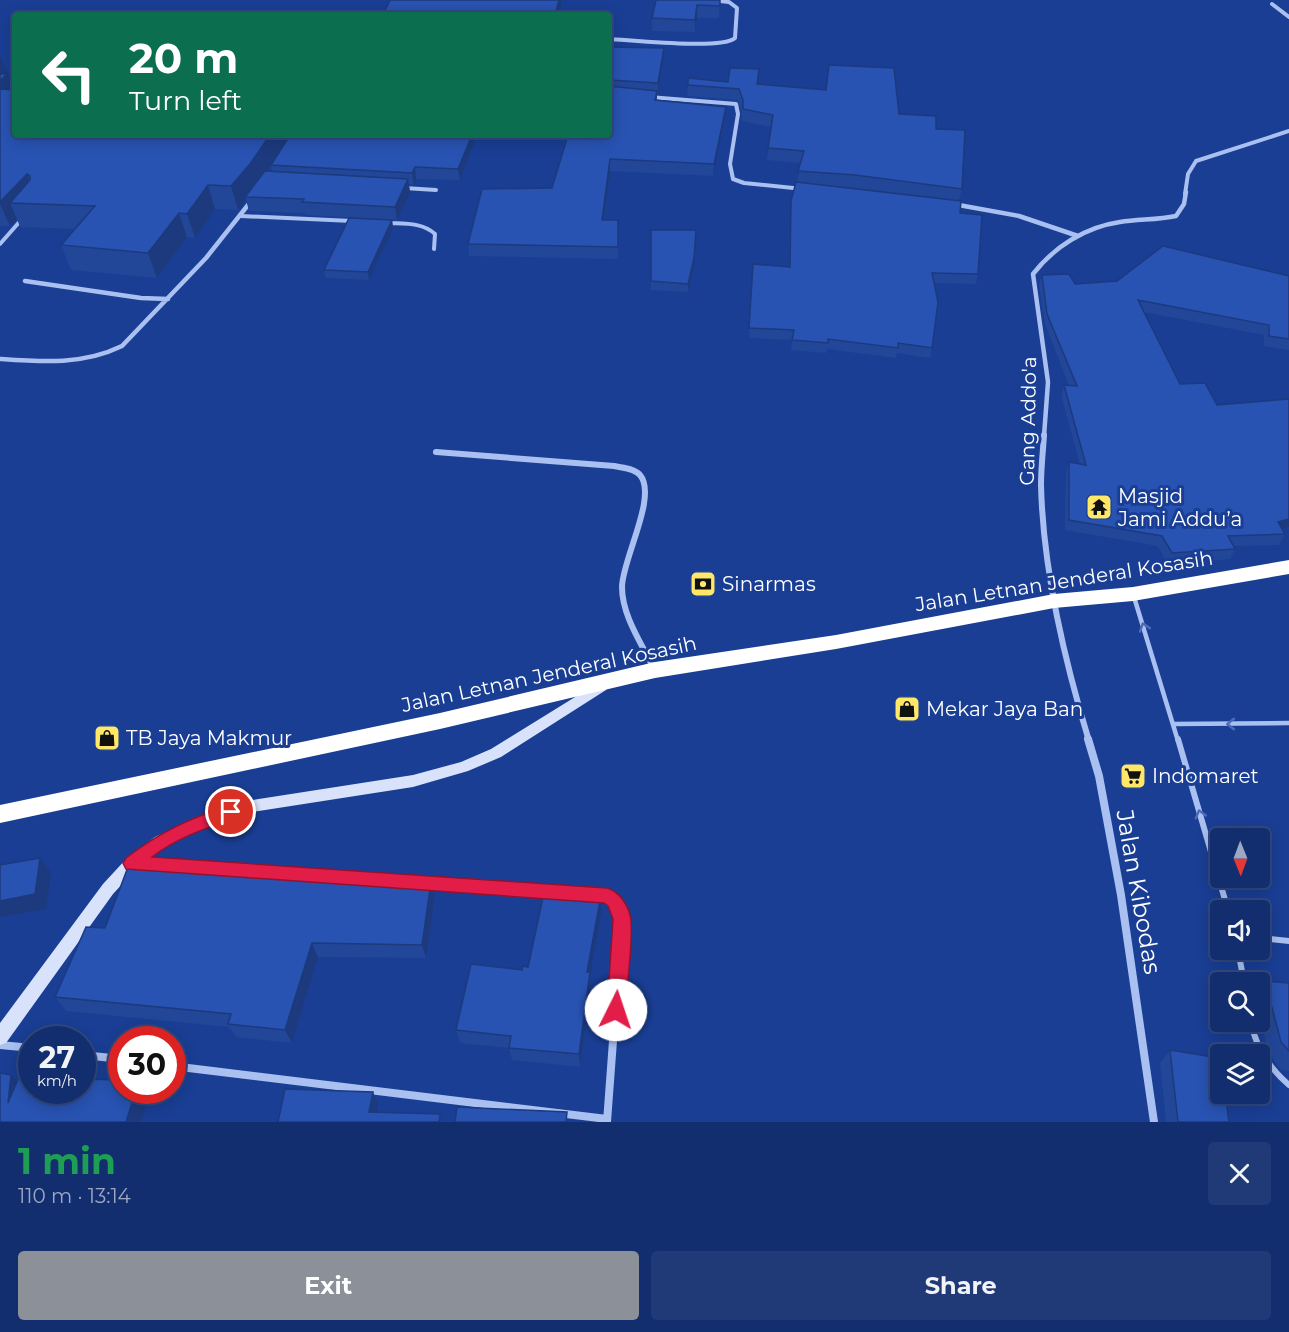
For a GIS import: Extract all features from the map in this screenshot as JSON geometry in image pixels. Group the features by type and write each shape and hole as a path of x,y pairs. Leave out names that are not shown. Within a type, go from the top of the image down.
{"highway":[{"name":"Jalan Letnan Jenderal Kosasih","path":"0,814 440,722 655,670 836,642 1054,601 1133,594 1289,567"}],"street":[{"path":"612,39 709,44 732,41 735,38 737,8 729,2 711,0"},
{"path":"1272,4 1289,17"},
{"path":"644,97 736,104 738,114 730,164 733,179 744,183 808,189"},
{"name":"Gang Addo'a","path":"1054,601 1044,529 1041,482 1048,382 1033,274 1047,256 1093,229 1119,222 1159,220 1176,216 1184,206 1188,173 1196,161 1289,131"},
{"path":"402,188 436,190"},
{"path":"0,359 62,362 83,360 111,352 134,335 168,299 254,198"},
{"path":"944,203 1019,216 1078,236"},
{"path":"25,281 141,298 168,299"},
{"path":"436,452 614,466 636,471 643,477 645,500 624,565 622,588 626,608 655,670"},
{"name":"Jalan Kibodas","path":"1054,601 1075,695 1099,776 1121,895 1154,1122"},
{"path":"0,1037 108,889 160,842 211,818 252,806 413,781 463,767 496,753 604,683"},
{"path":"224,870 409,882"},
{"path":"186,1068 607,1120 622,931 620,909 615,901 607,895 595,893 420,882"},
{"path":"0,1045 18,1047"}],"lane":[{"path":"0,244 29,211"},
{"path":"241,216 359,222"},
{"path":"383,223 424,226 435,234 434,249"},
{"path":"1133,594 1225,900"},
{"path":"1173,724 1289,723"},
{"path":"1270,939 1289,941"},
{"path":"1253,1032 1266,1062 1275,1074 1289,1085"}],"building":[{"path":"390,0 559,0 556,12 384,12"},
{"path":"656,0 720,0 720,6 697,5 695,20 652,18"},
{"path":"612,47 664,48 658,83 612,80"},
{"path":"829,65 894,68 899,114 936,116 936,129 965,130 962,189 855,175 798,171 804,151 768,148 773,115 743,109 739,89 688,85 688,78 728,82 730,68 759,69 757,84 826,90"},
{"path":"0,74 7,74 0,81"},
{"path":"612,86 657,91 655,100 726,107 714,164 610,159 602,220 618,220 618,247 468,244 482,189 552,188 567,138 612,138"},
{"path":"0,89 12,90 12,138 268,138 231,186 208,185 187,214 179,213 148,253 61,245 95,206 10,203 30,180 27,174 0,202"},
{"path":"288,138 471,138 458,169 415,167 412,173 271,165"},
{"path":"265,171 408,179 395,207 302,202 304,199 245,197"},
{"path":"796,182 961,201 960,213 982,215 978,274 932,273 938,302 932,348 898,343 898,348 828,339 828,343 792,340 794,330 749,328 753,264 790,267 791,201"},
{"path":"349,218 392,220 368,272 324,270"},
{"path":"651,230 696,230 694,258 688,284 651,281"},
{"path":"1163,246 1289,276 1289,339 1269,336 1269,325 1138,300 1180,384 1205,383 1217,405 1289,399 1289,519 1278,522 1285,534 1228,536 1235,549 1172,553 1162,536 1069,520 1069,462 1086,465 1064,385 1077,386 1047,314 1042,275 1069,274 1075,284 1117,281"},
{"path":"40,858 35,894 0,901 0,865"},
{"path":"131,859 241,864 239,871 337,880 431,882 422,945 312,943 285,1030 228,1024 231,1014 55,997 86,927 105,928"},
{"path":"545,888 601,895 587,972 590,972 579,1054 509,1048 511,1036 456,1030 471,964 522,970 523,966 528,967"},
{"path":"1270,981 1289,983 1289,1051 1281,1042 1270,1000"},
{"path":"1170,1050 1210,1057 1210,1104 1226,1104 1229,1122 1178,1122"},
{"path":"0,1073 11,1075 8,1103 18,1079 18,1104 96,1104 96,1079 108,1080 108,1104 132,1104 126,1122 0,1122"},
{"path":"285,1089 373,1092 369,1112 440,1114 439,1122 278,1122"},
{"path":"457,1107 567,1112 566,1122 455,1122"}],"place":[{"name":"Masjid Jami Addu’a","path":"1099,507"},
{"name":"Sinarmas","path":"703,584"},
{"name":"Mekar Jaya Ban","path":"907,709"},
{"name":"TB Jaya Makmur","path":"107,738"},
{"name":"Indomaret","path":"1133,776"}],"route":[{"path":"231,812 188,827 160,842 132,863 607,895 620,909 622,919 616,1010"}]}
